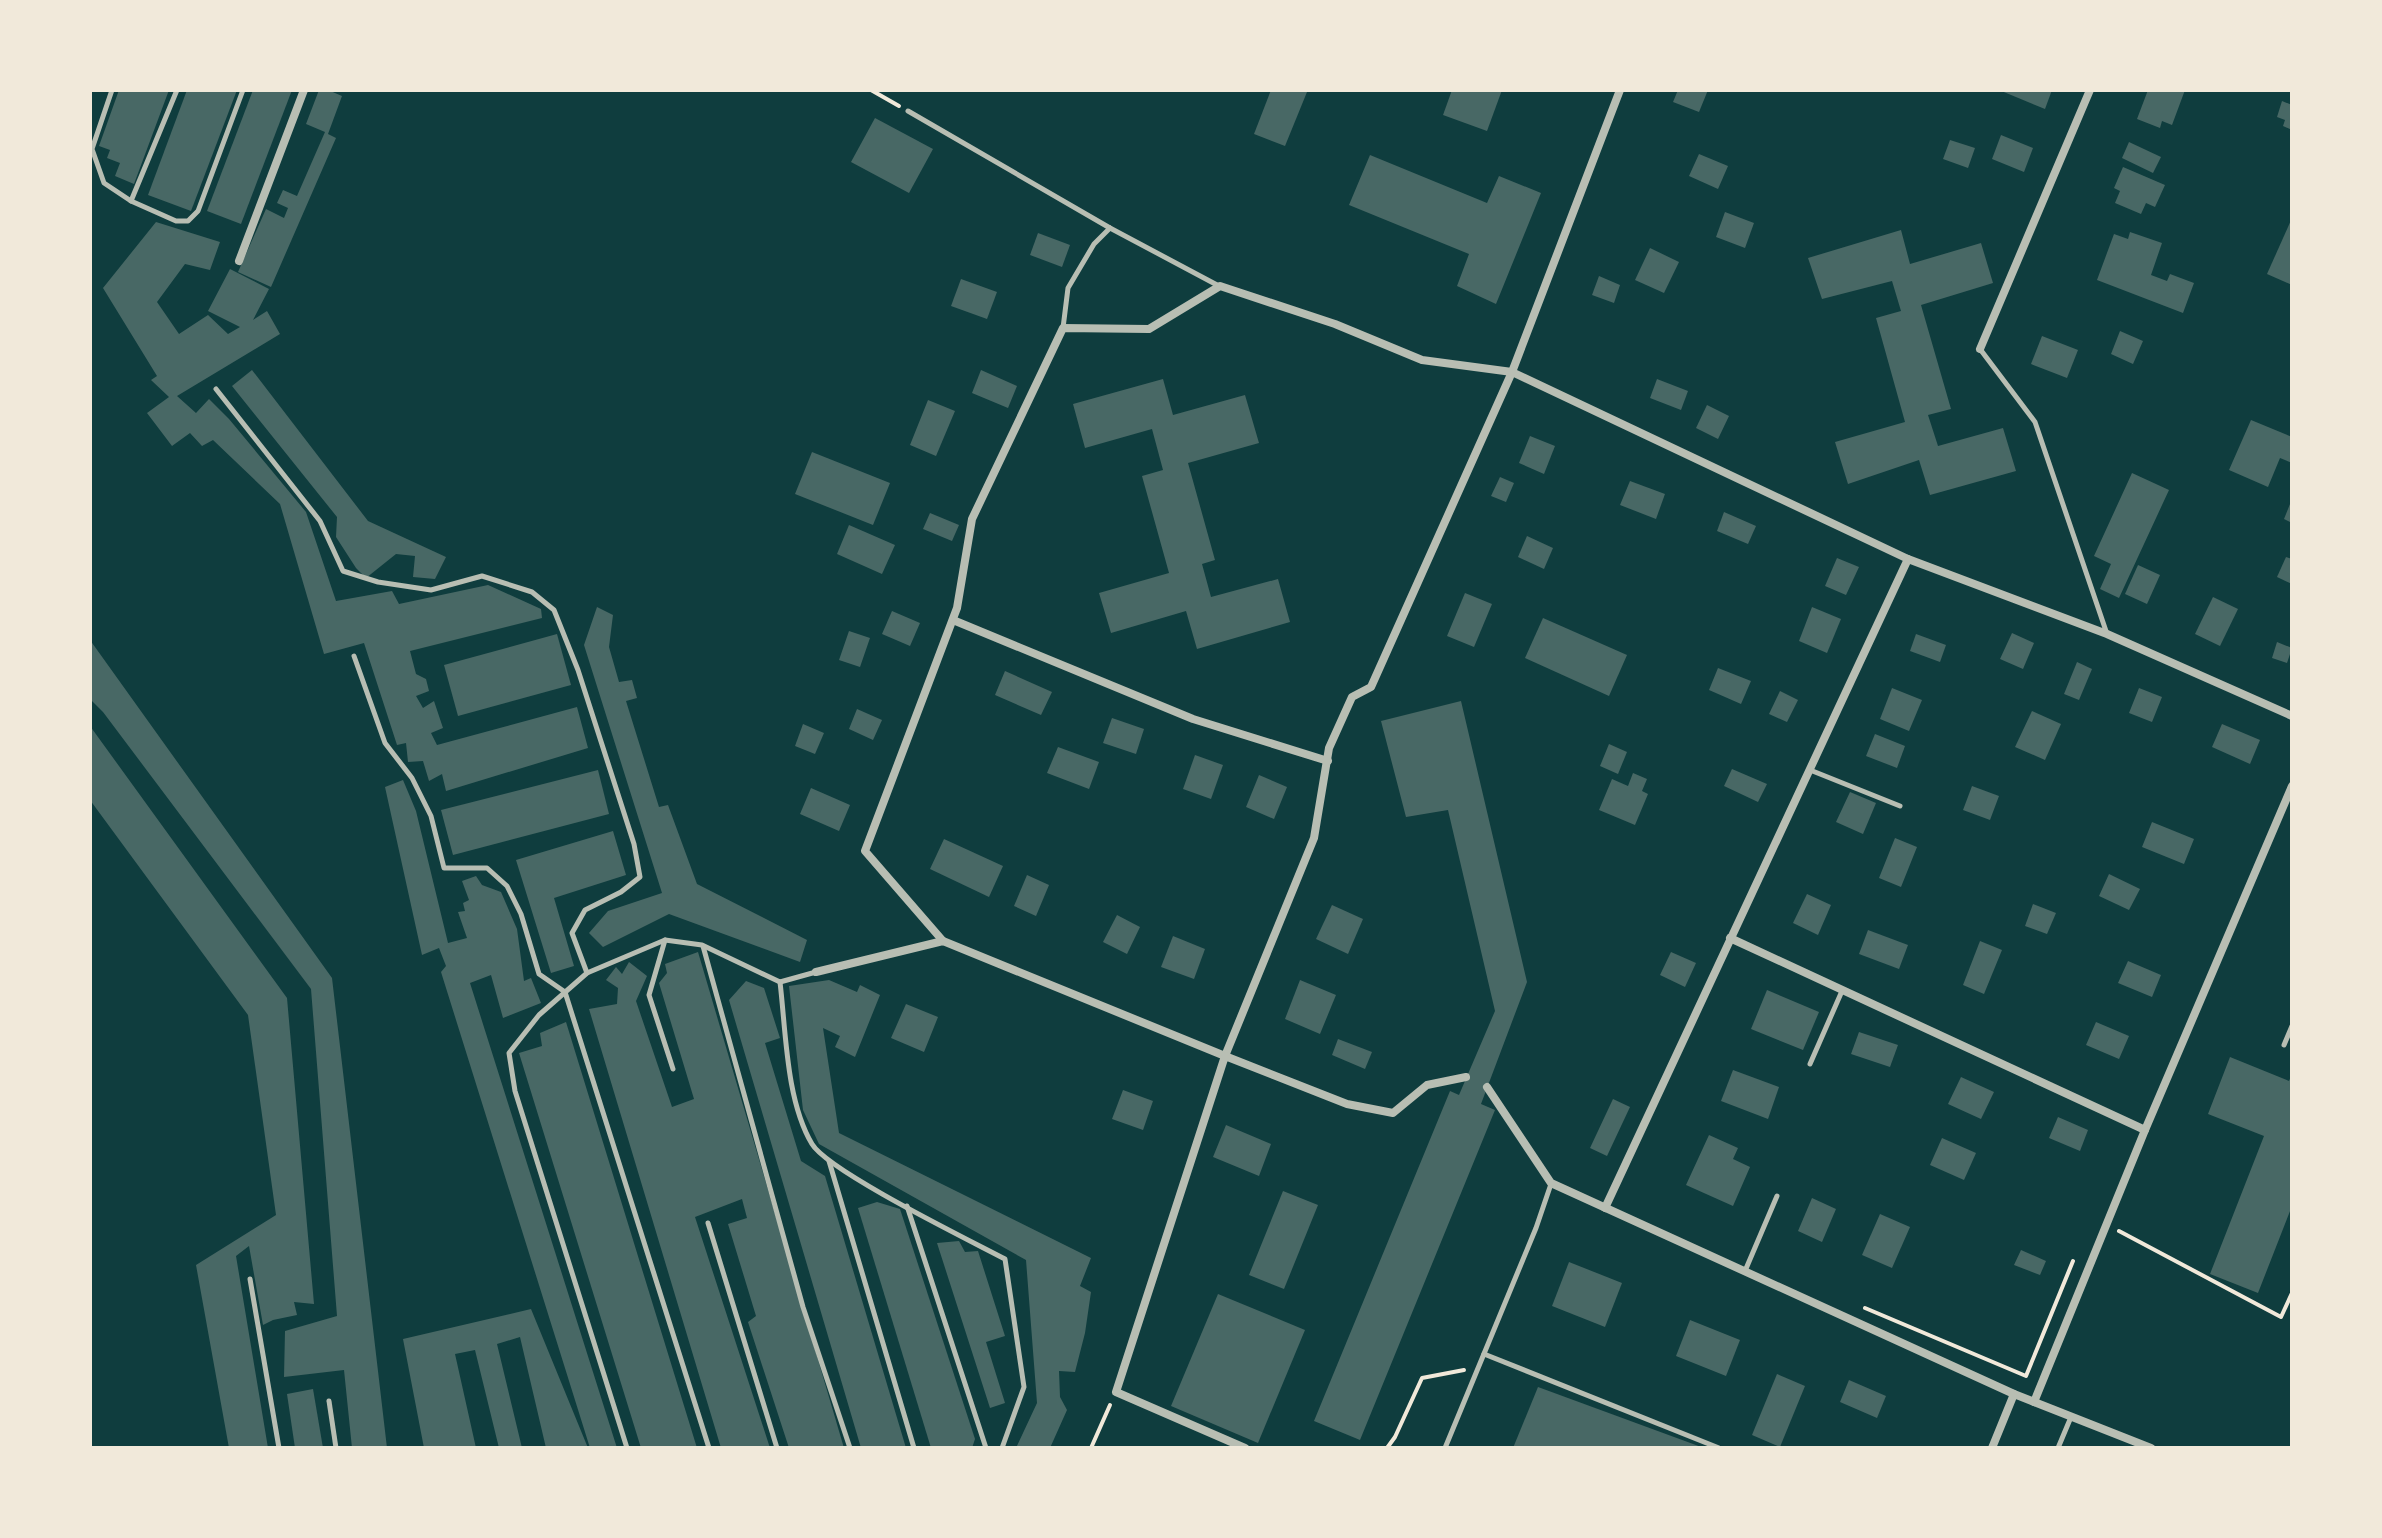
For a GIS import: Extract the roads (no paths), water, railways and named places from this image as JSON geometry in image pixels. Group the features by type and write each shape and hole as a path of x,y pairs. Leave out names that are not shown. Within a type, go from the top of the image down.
{"street":[{"path":"239,261 304,90"},
{"path":"1245,1448 1116,1392 1225,1056 1314,838 1329,748 1352,697 1371,687 1512,372 1620,90"},
{"path":"1980,349 2090,90"},
{"path":"1466,1077 1427,1085 1393,1113 1347,1104 943,941 865,851 957,608 972,519 1063,328 1149,329 1220,286 1335,324 1422,360 1512,372 1908,559 2107,634 2292,716"},
{"path":"1605,1208 1908,559"},
{"path":"953,620 1193,719 1328,761"},
{"path":"2034,1402 2145,1130 2292,786"},
{"path":"1730,938 2145,1130"},
{"path":"816,972 943,941"},
{"path":"1487,1087 1551,1183 2014,1394 2151,1448"},
{"path":"1992,1448 2014,1394"}],"lane":[{"path":"112,90 92,149 104,183 131,201 176,221 188,221 198,211 243,90"},
{"path":"131,201 177,90"},
{"path":"908,111 1110,228 1220,286"},
{"path":"1063,328 1068,288 1094,244 1110,228"},
{"path":"1980,349 2035,422 2107,634"},
{"path":"216,389 320,521 343,571 378,582 431,590 482,576 532,592 554,610 578,670 634,844 640,877 621,892 585,910 572,933 587,973"},
{"path":"354,656 385,743 412,778 431,816 444,868 487,868 507,886 521,914 539,974 565,992 709,1448"},
{"path":"1809,770 1900,806"},
{"path":"665,940 649,995 673,1069"},
{"path":"627,1448 515,1091 509,1053 539,1015 587,973 665,940 702,945 780,982 816,972"},
{"path":"702,945 803,1307 850,1448"},
{"path":"780,982 799,1116 813,1147 841,1169 1005,1259 1024,1387 1002,1448"},
{"path":"1810,1064 1842,990"},
{"path":"2284,1045 2292,1026"},
{"path":"828,1159 914,1448"},
{"path":"1445,1448 1536,1228 1551,1183"},
{"path":"1745,1272 1777,1196"},
{"path":"906,1205 986,1448"},
{"path":"708,1223 752,1375 777,1448"},
{"path":"250,1279 279,1448"},
{"path":"1484,1354 1719,1448"},
{"path":"329,1401 336,1448"},
{"path":"2058,1448 2071,1417"}]}
